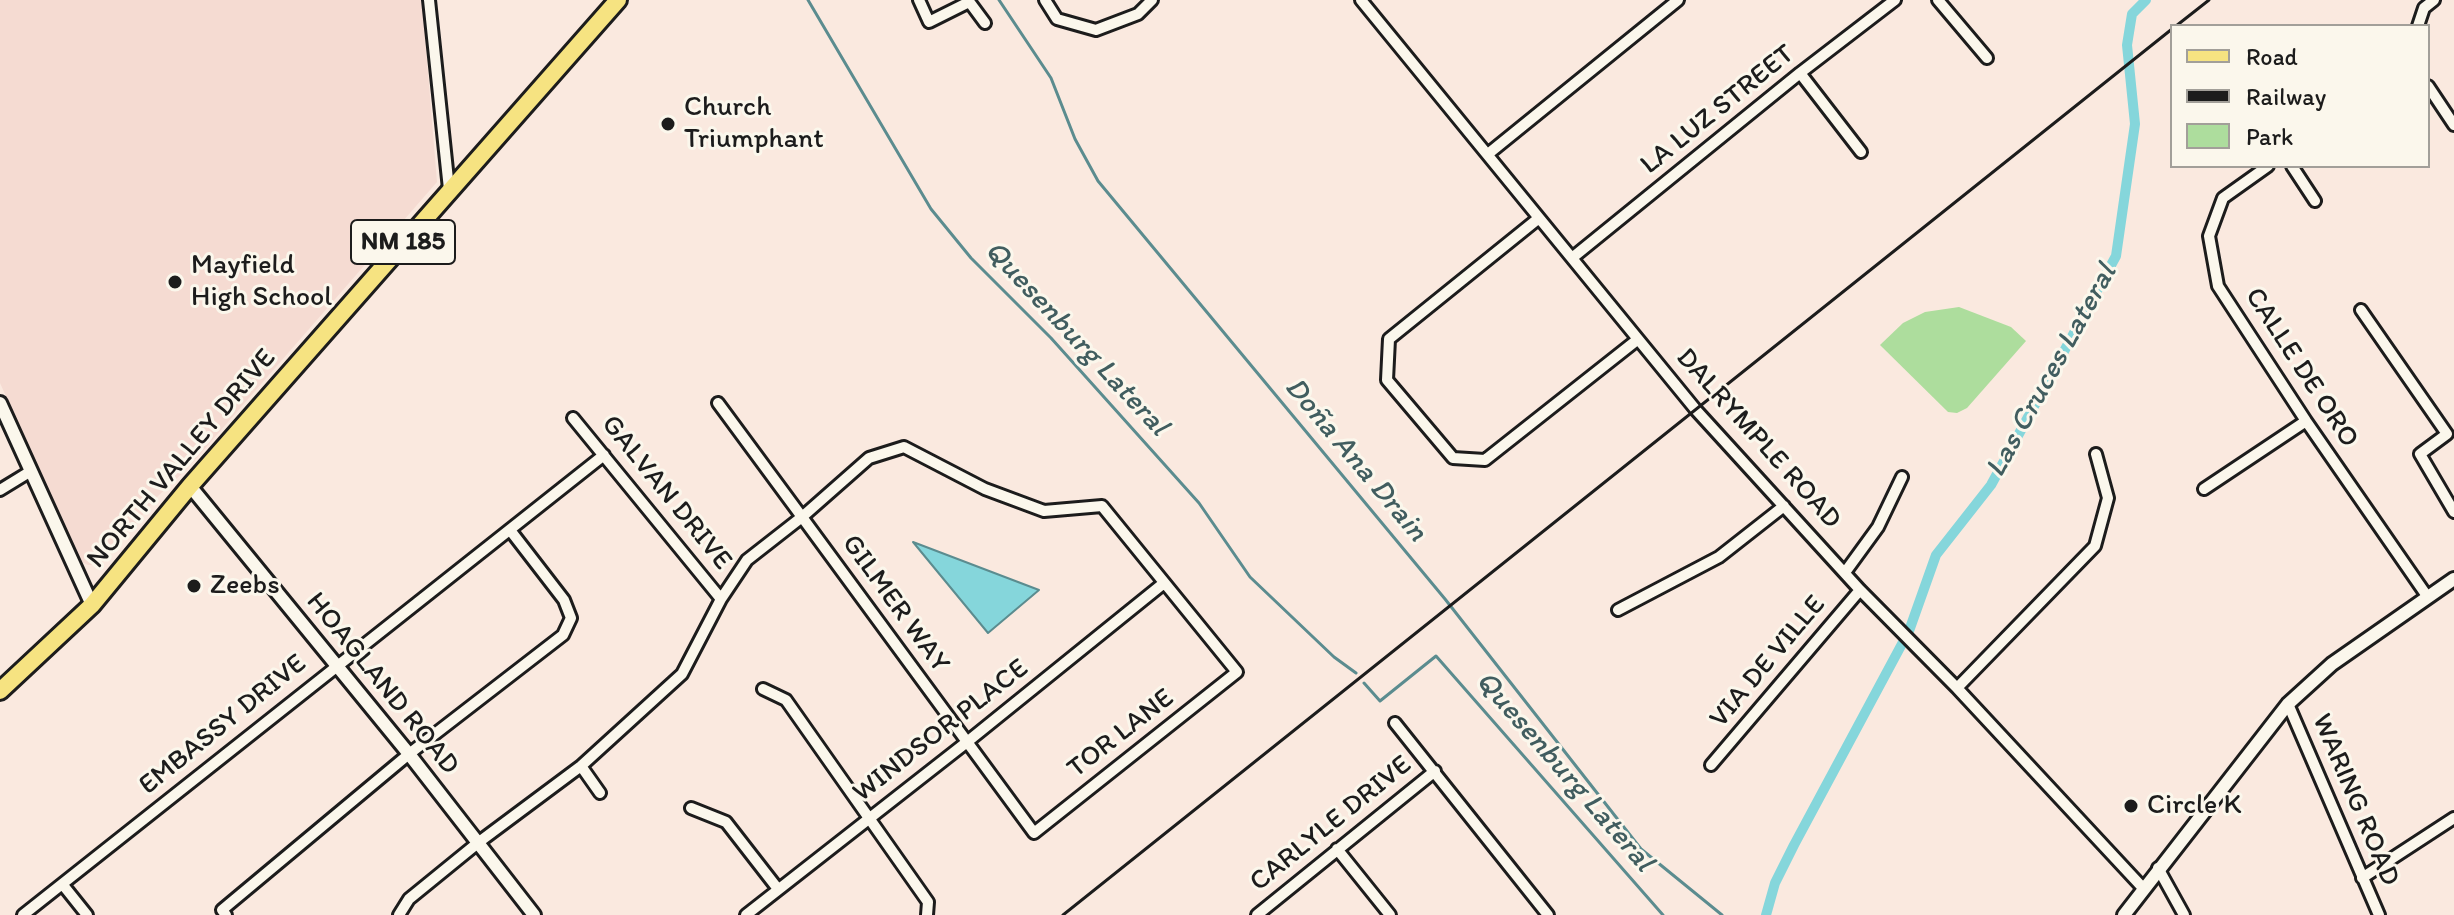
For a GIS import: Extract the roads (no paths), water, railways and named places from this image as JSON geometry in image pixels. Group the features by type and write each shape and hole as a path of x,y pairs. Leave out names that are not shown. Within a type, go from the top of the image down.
{"main road":[{"name":"NORTH VALLEY DRIVE","path":"0,691 92,605 190,486 618,0"}],"street":[{"path":"429,0 449,189"},
{"path":"919,0 929,22 969,1 985,23"},
{"path":"1045,0 1057,19 1096,30 1138,14 1152,0"},
{"name":"DALRYMPLE ROAD","path":"1361,0 1696,410 1846,571 1860,590 1957,688 2143,888"},
{"path":"1488,154 1678,0"},
{"name":"LA LUZ STREET","path":"1572,258 1895,0"},
{"path":"1938,0 1987,58"},
{"path":"2419,24 2424,8 2434,0"},
{"path":"1800,73 1861,152"},
{"path":"2430,89 2454,125"},
{"name":"CALLE DE ORO","path":"2265,168 2223,198 2209,236 2218,286 2306,421 2427,596"},
{"path":"2293,168 2315,201"},
{"path":"1539,218 1389,339 1387,380 1453,458 1485,460 1637,340"},
{"path":"2361,310 2447,434 2420,454 2454,512"},
{"path":"0,403 92,605"},
{"name":"GILMER WAY","path":"718,403 1034,833"},
{"name":"GALVAN DRIVE","path":"573,418 721,599"},
{"path":"2204,489 2306,421"},
{"path":"399,915 409,899 581,766 682,674 721,599 747,560 869,458 904,447 985,489 1044,511 1102,506 1164,583"},
{"path":"1957,688 2095,546 2108,498 2096,454"},
{"name":"EMBASSY DRIVE","path":"23,915 604,455"},
{"path":"0,490 31,471"},
{"path":"1846,571 1878,527 1902,477"},
{"name":"HOAGLAND ROAD","path":"190,486 409,754 534,915"},
{"path":"1618,610 1719,557 1784,506"},
{"path":"226,915 222,910 409,754 563,635 571,618 564,600 510,530"},
{"path":"2124,915 2288,704 2332,664 2454,579"},
{"name":"TOR LANE","path":"1034,833 1237,672 1164,583"},
{"name":"WINDSOR PLACE","path":"746,915 1164,583"},
{"name":"VIA DE VILLE","path":"1711,765 1860,590"},
{"path":"763,689 786,700 928,902 927,915"},
{"name":"WARING ROAD","path":"2288,704 2379,915"},
{"path":"1395,723 1548,915"},
{"path":"581,766 600,793"},
{"name":"CARLYLE DRIVE","path":"1257,915 1435,771"},
{"path":"691,808 726,822 778,889"},
{"path":"2362,878 2454,818"},
{"path":"1337,849 1390,915"},
{"path":"2158,868 2184,915"},
{"path":"63,885 87,915"}],"water":[{"path":"913,542 1039,590 988,633"}],"waterway":[{"name":"Quesenburg Lateral","path":"808,0 931,209 971,258 1051,338 1199,503 1250,577 1334,657 1356,673"},
{"name":"Doña Ana Drain","path":"999,0 1051,78 1075,139 1098,181 1445,599 1641,849 1722,915"},
{"name":"Las Cruces Lateral","path":"1909,631 1936,555 1991,485 2116,256 2135,124 2127,45 2132,14 2146,0"},
{"name":"Las Cruces Lateral","path":"1766,915 1775,883 1794,845 1903,642"},
{"name":"Quesenburg Lateral","path":"1364,683 1380,701 1436,656 1663,915"}],"railway":[{"path":"2179,24 2209,0"},
{"path":"1063,915 2170,31"}],"place":[{"name":"Church Triumphant","path":"668,124"},
{"name":"Mayfield High School","path":"175,282"},
{"name":"Zeebs","path":"194,586"},
{"name":"Circle K","path":"2131,806"}]}
